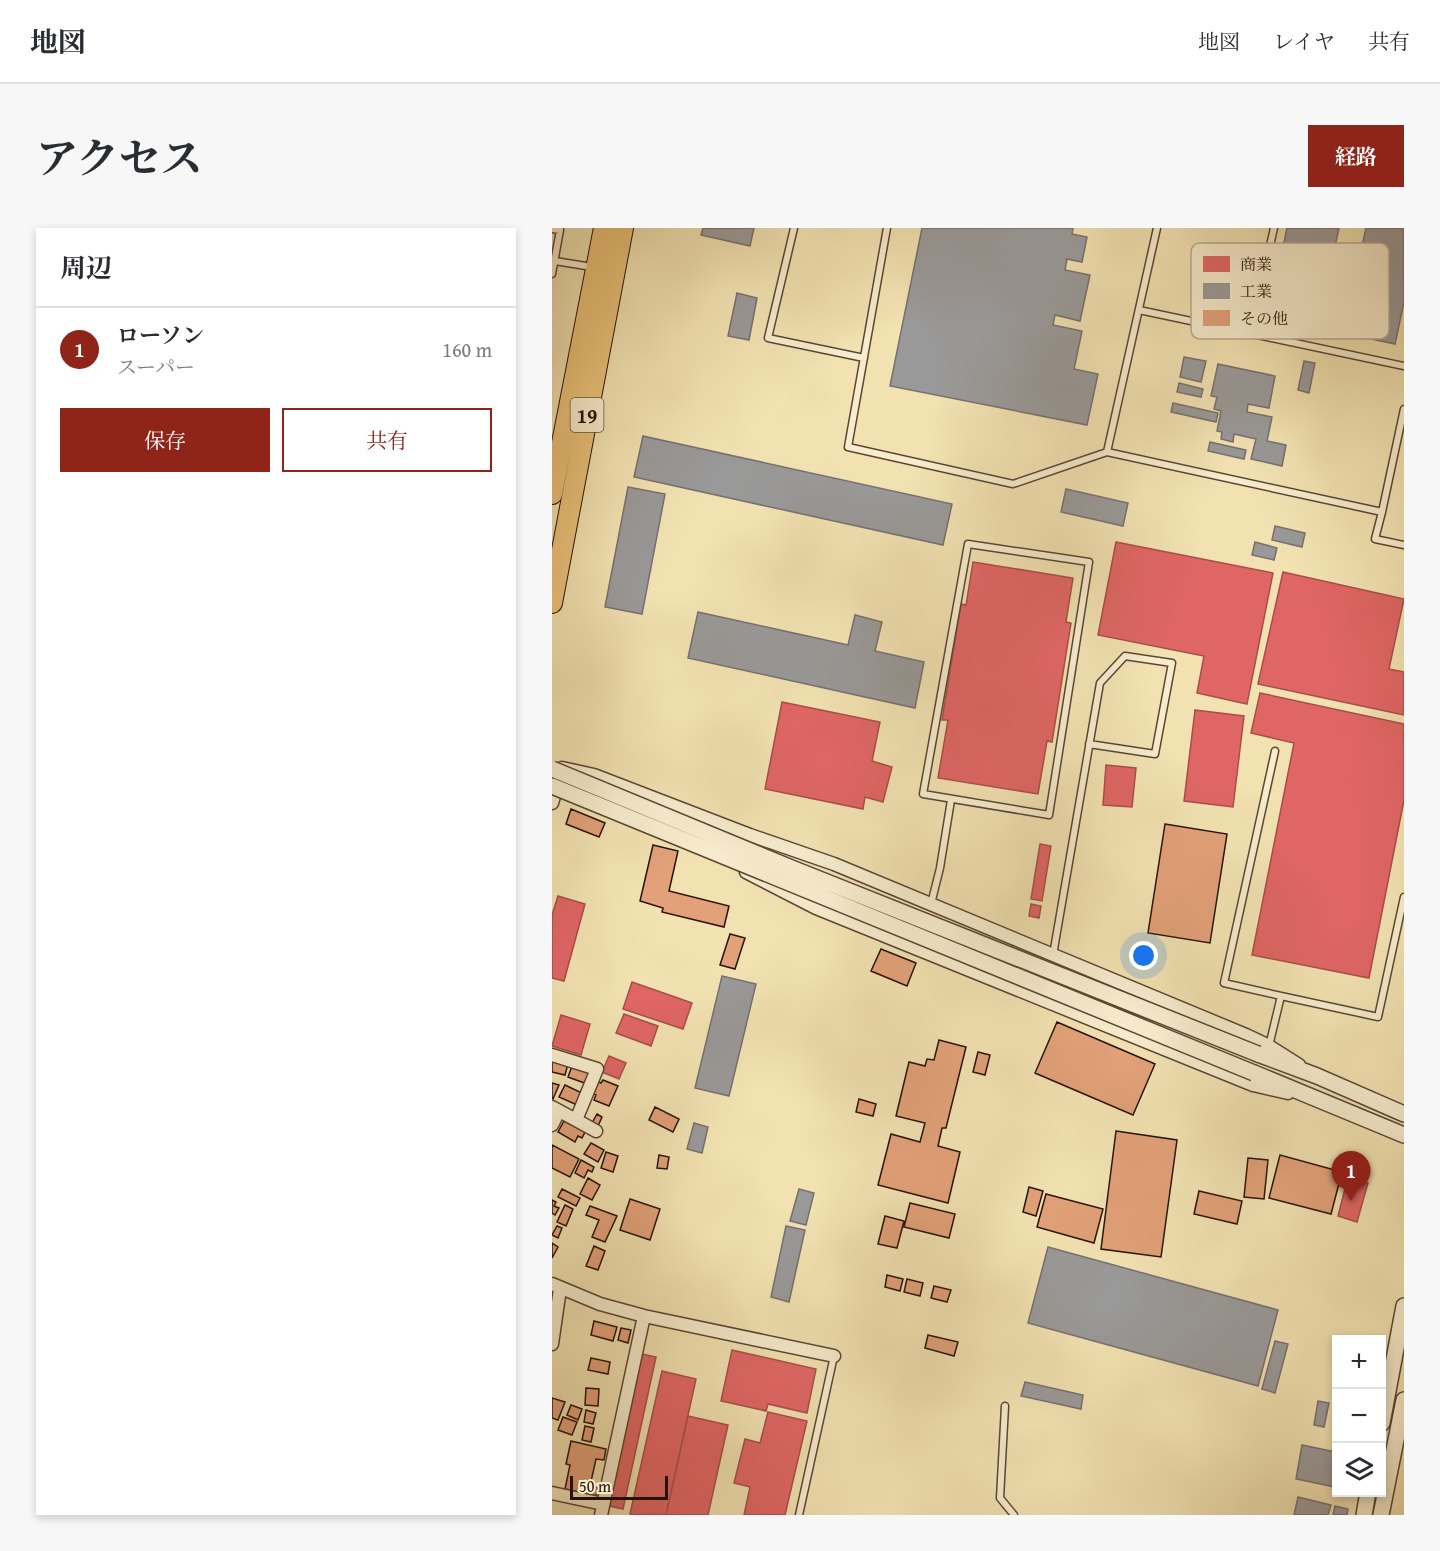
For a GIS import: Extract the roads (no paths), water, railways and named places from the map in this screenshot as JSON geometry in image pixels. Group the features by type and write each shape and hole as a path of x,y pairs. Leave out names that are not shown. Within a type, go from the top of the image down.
{"main road":[{"name":"19","path":"552,603 555,565 604,270 604,228"},
{"name":"19","path":"552,494 604,270 623,228"}],"street":[{"path":"556,768 784,864 1264,1050"},
{"path":"553,792 556,768"},
{"path":"556,768 594,775 750,836 834,864 1052,955 1404,1114"},
{"path":"553,792 1404,1135"},
{"path":"553,792 741,870 816,908 1027,994 1253,1085 1310,1098"},
{"path":"552,1055 597,1069 576,1120"},
{"path":"552,1125 556,1109 596,1131"},
{"path":"552,1344 556,1286 600,1304 644,1316 834,1356"},
{"path":"1386,1402 1404,1306"},
{"path":"552,1493 602,1510 644,1316"},
{"path":"1381,1515 1404,1400"},
{"path":"1364,1515 1367,1497"}],"lane":[{"path":"794,228 768,338 864,358"},
{"path":"888,228 848,447 1013,484 1107,452 1382,512"},
{"path":"1107,452 1157,228"},
{"path":"1271,243 1274,228"},
{"path":"552,229 560,230 552,274"},
{"path":"555,261 604,270"},
{"path":"1139,310 1191,321"},
{"path":"1274,339 1404,366"},
{"path":"1404,410 1376,539 1404,545"},
{"path":"968,544 1089,562 1049,815 951,800 923,794 968,544"},
{"path":"1052,955 1089,744 1100,683 1125,656 1172,663 1155,754 1089,744"},
{"path":"1275,751 1224,983 1378,1017 1404,897"},
{"path":"931,904 940,868 951,800"},
{"path":"1264,1050 1281,996"},
{"path":"799,1515 834,1356"},
{"path":"1005,1406 1000,1498 1014,1515"}],"place":[{"name":"ローソン","path":"1351,1201"}]}
